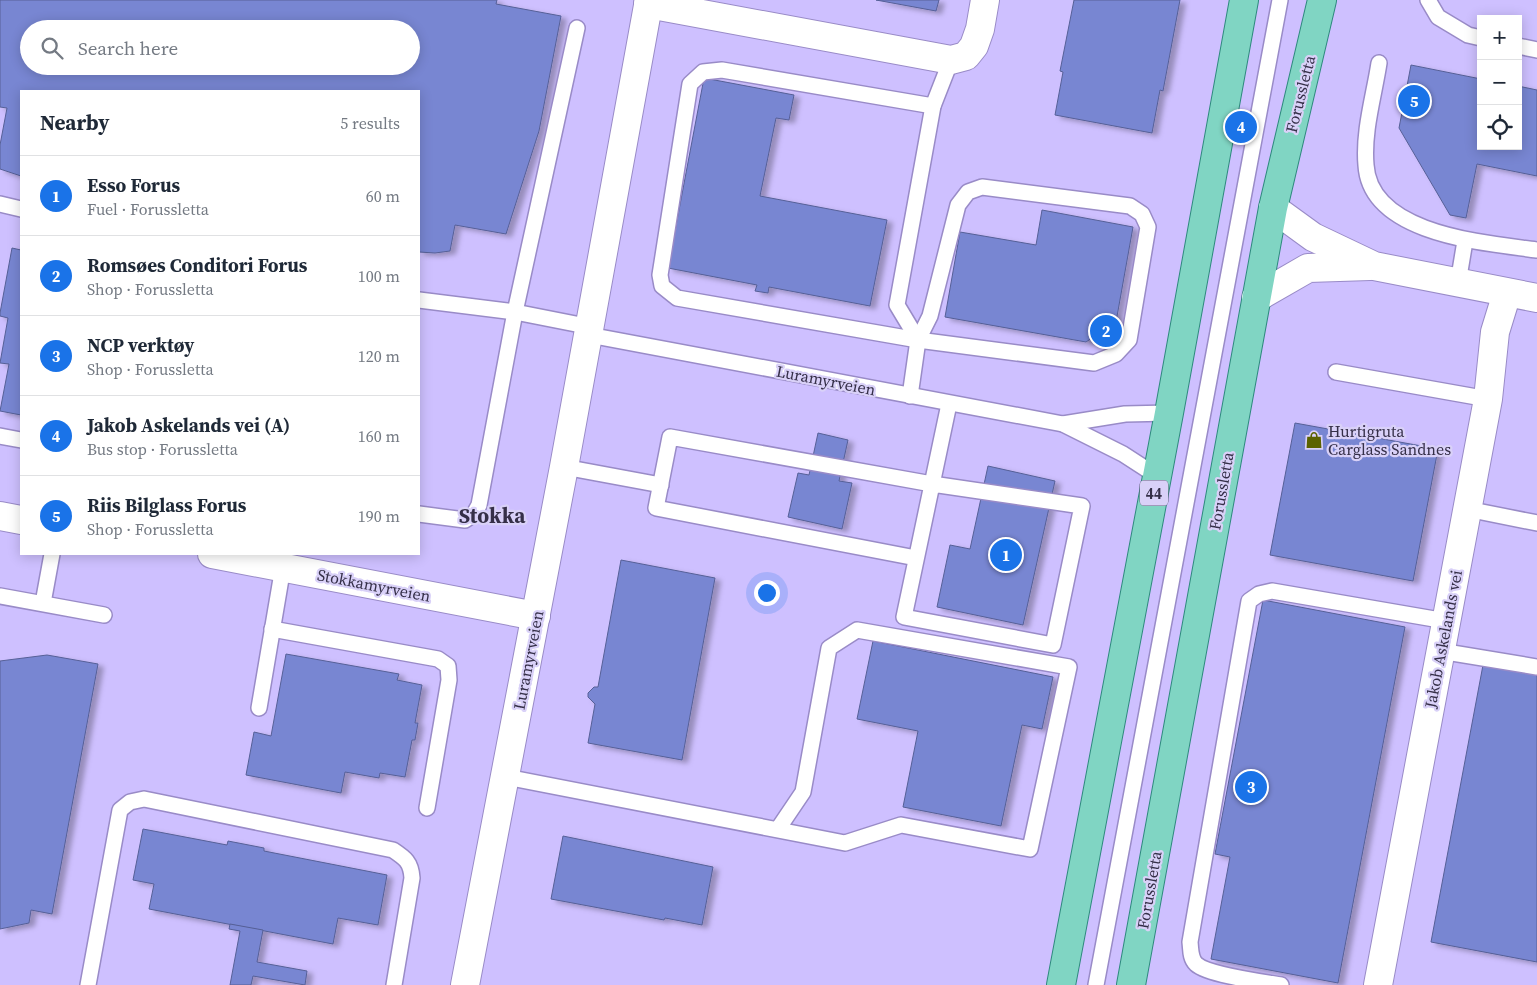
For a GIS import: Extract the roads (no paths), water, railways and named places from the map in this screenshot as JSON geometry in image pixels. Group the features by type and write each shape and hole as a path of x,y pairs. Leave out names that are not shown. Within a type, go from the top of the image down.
{"main road":[{"name":"44","path":"1061,985 1169,413 1244,0"},
{"name":"Forussletta","path":"1132,985 1272,208 1322,0"}],"street":[{"path":"951,60 966,56 974,46 985,0"},
{"name":"Luramyrveien","path":"465,985 590,331 649,2 951,60"},
{"path":"1272,208 1313,237 1374,266"},
{"path":"1256,298 1308,268 1374,266 1537,298"},
{"name":"Jakob Askelands vei","path":"1382,984 1440,651 1488,399 1495,332 1507,293"},
{"path":"0,516 20,520"},
{"name":"Stokkamyrveien","path":"217,555 536,616"}],"lane":[{"path":"1096,985 1280,0"},
{"path":"1428,0 1438,17 1468,35 1477,37"},
{"path":"420,514 452,520 465,520 474,514 479,505 514,312 577,28"},
{"path":"1522,47 1537,50"},
{"path":"918,340 897,305 933,106 951,60"},
{"path":"1379,62 1366,144 1366,167 1373,189 1391,210 1420,227 1465,241 1537,250"},
{"path":"910,396 918,340 930,316 958,205 968,192 982,187 1130,206 1142,214 1148,227 1129,340 1116,354 1094,362 918,340 677,298 662,286 660,275 690,84 703,72 722,70 933,106"},
{"path":"0,204 20,209"},
{"path":"1458,283 1465,241"},
{"path":"420,300 514,312 590,331"},
{"name":"Luramyrveien","path":"590,331 950,404 1063,424 1123,454 1157,476"},
{"path":"1336,372 1488,399"},
{"path":"916,558 656,508 670,437 932,484 1082,506 1053,646 904,617 916,558 932,484 950,404"},
{"name":"Luramyrveien","path":"1063,424 1125,414 1169,413"},
{"path":"0,436 20,440"},
{"path":"564,467 661,485"},
{"path":"1467,509 1537,523"},
{"path":"44,604 52,555"},
{"path":"259,708 283,567"},
{"path":"1281,985 1210,972 1197,965 1191,956 1190,942 1249,601 1259,594 1272,591 1446,621"},
{"path":"0,596 104,615"},
{"path":"272,629 438,659 448,666 450,680 427,808"},
{"path":"506,777 844,843 901,824 1030,849 1069,667 857,630 829,648 803,792 778,829"},
{"path":"1440,651 1537,667"},
{"path":"88,985 120,810 130,802 144,799 392,850 407,859 412,866 412,878 394,985"}],"place":[{"name":"Riis Bilglass Forus","path":"1414,101"},
{"name":"Jakob Askelands vei (A)","path":"1241,127"},
{"name":"Romsøes Conditori Forus","path":"1106,331"},
{"name":"Hurtigruta Carglass Sandnes","path":"1314,440"},
{"name":"Esso Forus","path":"1006,555"},
{"name":"NCP verktøy","path":"1251,787"}],"district":[{"name":"Stokka","path":"492,515"}]}
